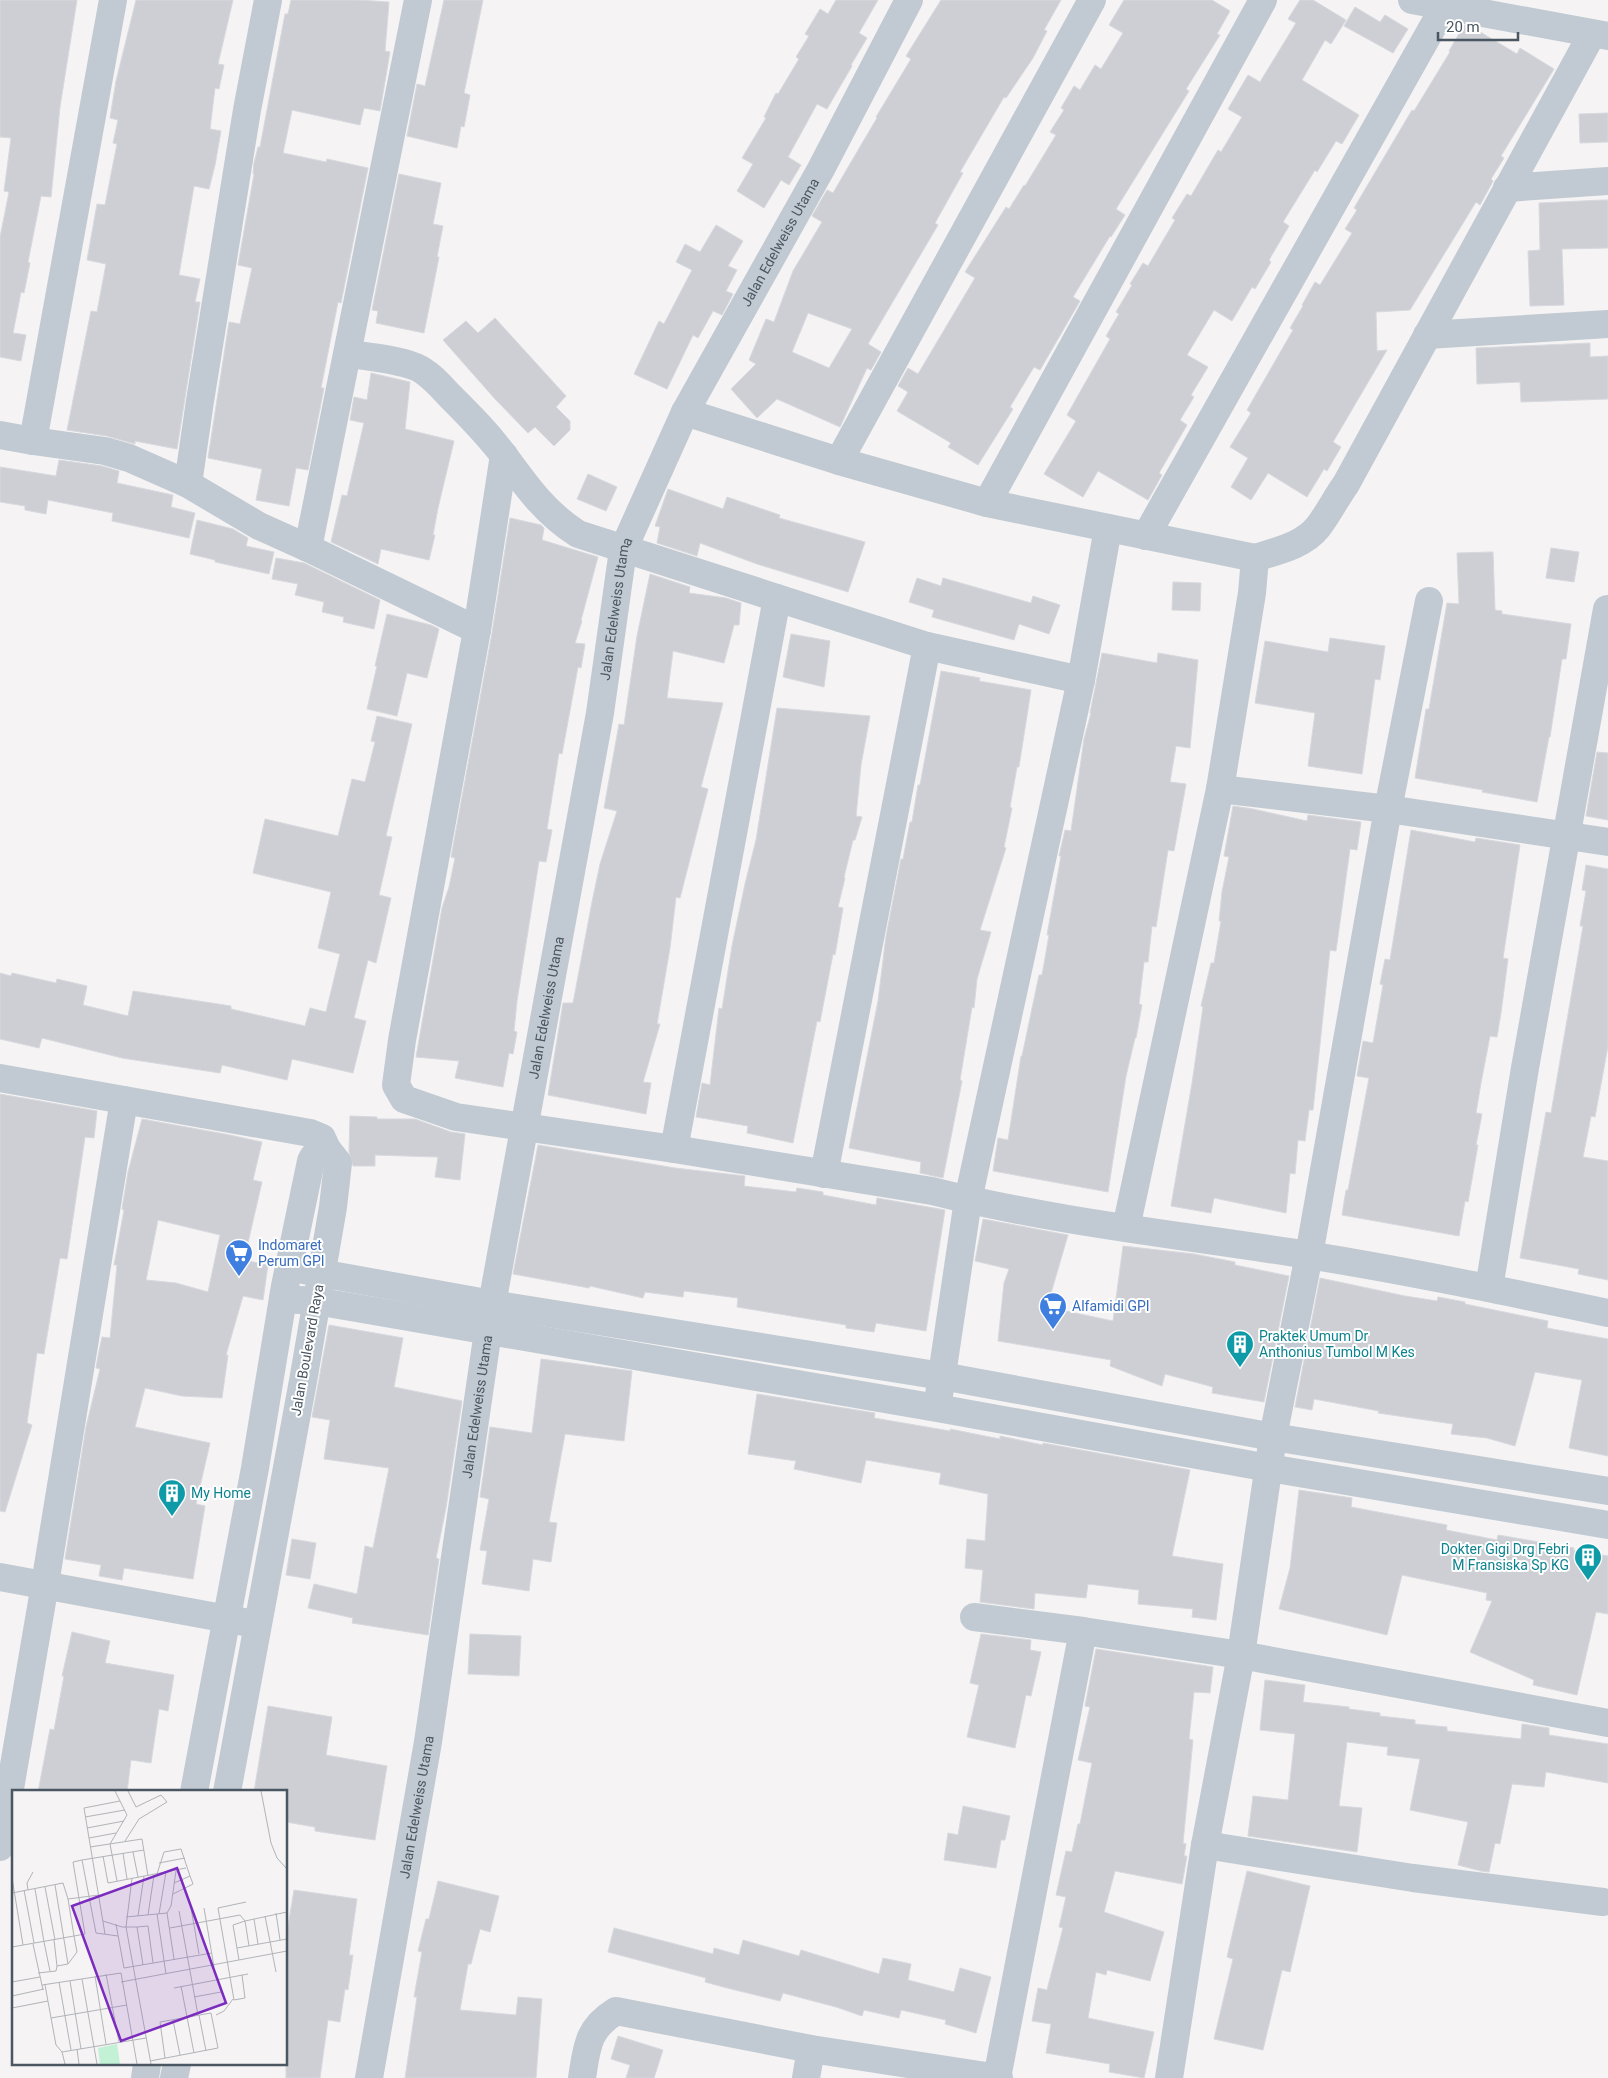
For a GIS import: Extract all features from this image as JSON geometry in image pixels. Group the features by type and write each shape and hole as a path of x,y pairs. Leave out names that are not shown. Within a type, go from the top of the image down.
{"street":[{"path":"33,441 113,0"},
{"path":"188,484 247,110 268,0"},
{"path":"308,548 349,354 418,0"},
{"name":"Jalan Edelweiss Utama","path":"369,2078 428,1742 492,1304 526,1129 600,713 623,550 685,412 821,169 909,0"},
{"path":"839,461 1092,0"},
{"path":"987,503 1263,0"},
{"path":"685,412 839,461 987,503 1146,536 1255,558 1286,548 1302,540 1317,528 1346,484 1507,188 1600,35 1412,0"},
{"path":"1146,536 1444,7"},
{"path":"1507,188 1608,181"},
{"path":"1427,334 1608,324"},
{"path":"349,354 392,361 417,368 434,379 472,418 504,456 529,491 560,522 578,534 926,646 1081,680"},
{"path":"0,435 105,451 129,458 188,484 259,526 477,630"},
{"path":"504,456 477,630 402,1040 396,1085 404,1099 456,1117 932,1191 968,1200 1126,1228 1309,1255 1489,1288 1608,1313"},
{"path":"937,1408 968,1200 1081,680 1108,528"},
{"path":"1126,1228 1220,789 1252,593 1255,558"},
{"path":"674,1150 777,598"},
{"path":"1169,2078 1206,1845 1241,1655 1273,1437 1309,1255 1388,809 1429,601"},
{"path":"1489,1288 1527,1058 1607,609"},
{"path":"824,1174 926,646"},
{"path":"1220,789 1388,809 1608,842"},
{"name":"Jalan Boulevard Raya","path":"0,1078 310,1133 322,1138 327,1149 338,1163 316,1301 226,1790"},
{"path":"0,1847 124,1100"},
{"path":"194,1790 255,1468 289,1270 311,1161 313,1157 327,1149"},
{"path":"289,1270 298,1269 492,1304 942,1376 1273,1437 1608,1491"},
{"path":"284,1298 316,1301 937,1408 1269,1468 1608,1525"},
{"path":"0,1577 258,1625"},
{"path":"974,1617 1241,1655 1608,1723"},
{"path":"582,2078 587,2044 601,2021 616,2011 811,2049 998,2078 1083,1631"},
{"path":"1206,1845 1413,1878 1603,1902"},
{"path":"806,2078 811,2049"}],"building":[{"path":"0,0 77,0 60,107 51,197 41,196 24,293 21,292 13,333 26,335 21,361 0,357 0,237 9,192 4,191 11,138 0,137"},
{"path":"136,0 233,0 218,64 224,65 219,89 215,88 210,129 221,131 215,165 209,189 194,186 179,275 200,279 195,302 200,302 177,449 135,441 135,444 107,436 67,430 91,311 97,312 106,264 87,260 97,204 105,205 117,144 113,143 118,120 110,118 116,81"},
{"path":"291,0 389,2 385,51 390,52 380,111 364,108 360,125 292,110 283,153 326,162 327,159 368,168 341,303 338,302 321,388 324,388 308,470 296,468 289,506 256,500 262,469 208,458 229,322 240,324 252,268 238,265 254,174 254,163 258,147 260,147 285,14 288,14"},
{"path":"444,0 483,0 464,93 470,95 464,127 461,126 457,148 407,136 417,84 425,86"},
{"path":"836,0 878,0 859,33 867,38 852,66 827,109 817,104 788,157 801,165 789,185 781,180 764,208 737,191 753,164 742,158 766,118 764,117 776,93 778,94 799,59 796,57 809,36 805,34 820,9 828,14"},
{"path":"941,0 1061,0 1044,30 1047,31 1033,58 1006,98 1004,97 960,172 963,173 935,223 938,225 868,344 881,352 871,370 867,368 840,427 777,399 757,418 731,389 756,364 749,360 766,319 774,322 793,271 822,222 812,216 827,190 833,193 911,59 906,56","holes":["808,313 852,329 829,368 792,352"]},
{"path":"1124,0 1212,0 1230,11 1217,34 1220,35 1186,89 1189,91 1116,209 1125,215 1073,297 1080,301 1040,370 1034,367 1010,407 1013,409 978,465 948,447 951,443 897,411 908,392 898,386 908,368 918,374 975,278 965,272 1006,207 1009,209 1025,186 1056,135 1050,132 1064,110 1061,108 1074,86 1080,90 1095,65 1101,69 1123,33 1109,25"},
{"path":"1300,0 1313,0 1346,20 1331,44 1325,40 1302,80 1359,115 1342,144 1336,141 1317,172 1315,170 1283,222 1289,226 1255,289 1252,287 1232,321 1214,310 1187,355 1208,367 1191,395 1194,397 1180,420 1187,425 1159,473 1162,475 1148,500 1098,471 1083,497 1044,474 1076,421 1067,415 1110,339 1106,336 1119,314 1116,312 1132,285 1130,284 1143,263 1148,266 1175,220 1172,218 1187,194 1191,196 1218,150 1221,152 1242,117 1228,109 1248,75 1260,82 1296,23 1288,19"},
{"path":"1355,7 1380,22 1385,15 1408,29 1393,53 1344,26"},
{"path":"1464,25 1472,27 1517,54 1520,48 1554,69 1501,156 1504,158 1491,179 1493,181 1480,205 1476,202 1410,310 1376,312 1377,351 1387,350 1333,442 1341,447 1327,471 1324,469 1307,497 1268,473 1251,500 1231,487 1248,458 1230,447 1251,413 1247,410 1293,330 1290,328 1315,282 1320,285 1352,233 1345,229 1357,210 1354,208 1412,110 1414,111 1450,52"},
{"path":"1608,113 1608,142 1580,143 1579,114"},
{"path":"399,174 441,183 433,224 443,226 424,333 376,323 378,311 372,310"},
{"path":"1608,200 1608,248 1562,249 1564,305 1530,306 1528,251 1540,250 1539,203"},
{"path":"716,225 743,241 728,266 737,270 726,291 733,294 722,315 713,311 698,338 693,335 667,389 634,374 659,321 664,324 692,270 676,262 685,244 700,252"},
{"path":"495,318 566,396 556,407 570,421 570,430 554,446 535,427 528,433 443,340 466,321 478,333"},
{"path":"1590,343 1590,357 1608,356 1608,399 1521,402 1520,382 1477,384 1476,348"},
{"path":"371,373 410,382 405,429 454,441 438,508 433,535 435,535 429,560 381,549 378,564 331,542 342,495 347,496 364,423 350,420 354,397 367,400"},
{"path":"59,460 102,466 119,471 117,483 173,495 171,507 195,513 189,538 112,521 113,513 48,500 46,514 25,510 25,506 0,502 0,467 56,476"},
{"path":"588,474 617,487 606,511 577,499"},
{"path":"668,489 723,509 727,497 780,515 779,518 865,542 848,592 757,564 700,543 697,556 657,543 660,527 655,526"},
{"path":"510,518 541,525 544,528 542,540 598,557 575,643 585,644 581,668 578,667 562,754 559,753 547,829 552,830 546,862 539,861 517,1001 514,1031 517,1032 513,1054 509,1053 503,1087 455,1078 459,1061 416,1057 442,908 455,858 451,857 492,633"},
{"path":"197,520 233,529 248,538 246,546 274,552 269,574 215,562 215,560 190,554"},
{"path":"1551,548 1579,552 1574,582 1546,578"},
{"path":"1493,552 1495,610 1502,611 1502,614 1571,624 1566,659 1562,659 1550,737 1537,802 1415,778 1426,709 1429,709 1447,603 1459,604 1457,553"},
{"path":"276,558 304,563 380,600 374,629 343,622 344,617 322,612 324,602 295,595 298,584 272,579"},
{"path":"650,574 690,587 689,593 726,598 741,603 739,625 734,625 724,663 673,651 667,698 723,703 701,787 708,789 680,898 676,897 670,948 657,1024 660,1024 643,1082 651,1083 646,1114 548,1095 563,1003 573,1003 600,864 617,811 604,808 619,724 624,725 637,636"},
{"path":"917,578 941,586 943,578 1031,603 1033,596 1060,605 1049,634 1019,624 1014,640 932,617 934,610 909,602"},
{"path":"1173,582 1201,583 1200,611 1172,610"},
{"path":"387,614 431,625 439,629 427,678 407,673 397,716 367,709"},
{"path":"791,634 830,641 824,687 783,677"},
{"path":"1330,638 1385,646 1380,680 1375,679 1362,774 1308,766 1315,713 1255,703 1265,641 1328,652"},
{"path":"1102,653 1157,663 1158,653 1198,660 1190,748 1176,746 1170,782 1186,784 1174,851 1168,850 1156,927 1152,926 1148,962 1144,962 1139,1004 1142,1005 1126,1076 1108,1192 993,1171 998,1138 1008,1140 1021,1056 1039,975 1042,975 1061,856 1059,856 1065,830 1071,831 1084,739 1091,713"},
{"path":"941,671 980,678 979,681 1031,690 1019,767 1017,767 1010,807 1012,808 1004,847 1006,848 980,930 991,932 977,979 974,1008 972,1007 960,1080 962,1081 943,1178 920,1173 921,1162 849,1148 878,1001 886,936 901,859 903,859 910,822 912,822 918,785 920,785"},
{"path":"777,708 870,716 861,765 856,816 862,817 855,840 853,840 844,877 838,907 843,908 835,955 833,954 820,1022 817,1021 793,1143 747,1133 748,1126 696,1117 702,1083 710,1085 719,1008 722,1009 732,946 756,840"},
{"path":"377,716 412,724 386,836 392,837 379,895 391,898 376,963 368,960 354,1018 366,1021 353,1073 292,1059 287,1080 222,1065 220,1073 122,1058 42,1038 39,1048 0,1039 0,973 11,976 12,973 56,983 57,979 87,986 83,1005 128,1016 133,991 231,1006 231,1009 305,1026 310,1008 326,1012 340,954 318,948 331,892 253,873 265,819 338,836 352,779 365,782 375,742 371,741"},
{"path":"1597,752 1608,753 1608,820 1586,816"},
{"path":"1233,806 1307,821 1308,815 1361,822 1357,850 1350,849 1336,951 1330,950 1313,1110 1309,1110 1305,1141 1298,1140 1295,1174 1290,1173 1286,1213 1214,1198 1211,1213 1171,1206 1192,1083 1203,1007 1201,1006 1211,963 1214,963 1221,921 1219,921 1222,892 1229,857 1224,856"},
{"path":"1411,830 1475,842 1476,838 1520,845 1503,958 1508,959 1501,1013 1497,1037 1490,1036 1481,1083 1476,1113 1482,1114 1476,1145 1478,1145 1468,1202 1465,1201 1459,1236 1342,1215 1369,1078 1357,1076 1363,1041 1373,1043 1383,985 1380,984 1385,959 1390,960"},
{"path":"1586,865 1608,869 1608,1046 1595,1117 1591,1116 1583,1157 1608,1161 1608,1280 1578,1274 1579,1269 1520,1258 1546,1112 1551,1113 1578,956 1583,926 1580,926 1586,891 1582,890"},
{"path":"0,1094 97,1111 94,1138 85,1137 67,1259 60,1258 44,1354 37,1353 27,1423 32,1425 5,1512 0,1511"},
{"path":"350,1116 377,1117 377,1119 415,1119 451,1132 465,1134 460,1180 435,1177 438,1157 375,1155 375,1166 353,1166 349,1152"},
{"path":"142,1119 262,1142 253,1180 262,1182 244,1260 268,1265 263,1300 243,1296 226,1355 228,1355 222,1398 182,1396 145,1388 135,1427 210,1443 196,1504 205,1506 193,1579 124,1568 122,1580 99,1576 101,1565 65,1559 86,1427 100,1369 96,1368 98,1356 102,1337 110,1338 117,1265 114,1265 124,1210 122,1209 128,1172","holes":["158,1220 220,1235 208,1292 176,1283 146,1280"]},
{"path":"538,1145 675,1168 745,1176 744,1186 796,1192 797,1188 823,1192 823,1195 876,1205 877,1198 945,1210 926,1331 876,1323 874,1332 846,1328 846,1325 737,1307 738,1298 684,1291 683,1297 645,1292 643,1298 590,1286 589,1288 513,1274"},
{"path":"983,1219 1068,1235 1047,1307 1113,1321 1123,1246 1194,1254 1289,1276 1264,1402 1212,1393 1213,1387 1165,1374 1162,1386 1110,1366 1111,1360 998,1341 1004,1283 1009,1269 975,1261"},
{"path":"1320,1278 1405,1296 1437,1301 1438,1297 1465,1302 1465,1304 1548,1321 1547,1328 1608,1339 1608,1456 1569,1448 1582,1380 1535,1372 1515,1446 1487,1438 1451,1434 1453,1424 1378,1413 1379,1411 1314,1399 1312,1410 1295,1407"},
{"path":"329,1325 403,1338 394,1387 462,1401 446,1508 436,1558 439,1559 428,1635 352,1623 353,1618 308,1608 314,1584 357,1594 365,1546 373,1548 389,1468 324,1459 330,1420 312,1417"},
{"path":"541,1359 632,1371 624,1441 565,1434 549,1522 557,1523 551,1562 533,1559 529,1591 482,1584 487,1551 480,1550 489,1499 480,1497 490,1427 532,1433"},
{"path":"757,1394 875,1413 874,1418 950,1431 950,1429 1000,1439 1000,1436 1043,1445 1043,1443 1190,1470 1172,1556 1223,1564 1216,1620 1192,1617 1193,1609 1138,1604 1139,1590 1088,1584 1086,1598 1035,1593 1034,1609 980,1602 983,1570 965,1568 967,1539 985,1541 988,1494 939,1484 941,1473 866,1460 861,1483 794,1469 796,1461 748,1454"},
{"path":"1299,1490 1352,1498 1351,1507 1447,1525 1446,1530 1497,1540 1498,1535 1608,1556 1608,1614 1596,1612 1577,1695 1533,1685 1534,1680 1470,1652 1492,1601 1486,1600 1487,1593 1402,1575 1387,1635 1279,1609 1290,1568"},
{"path":"292,1539 316,1543 310,1579 286,1575"},
{"path":"72,1632 110,1641 105,1663 174,1675 168,1711 159,1709 151,1763 131,1760 127,1790 38,1790 50,1729 54,1730 64,1676 62,1676"},
{"path":"470,1634 521,1636 519,1676 468,1674"},
{"path":"981,1634 1031,1640 1030,1650 1041,1652 1031,1696 1026,1695 1015,1748 967,1737 979,1685 970,1683"},
{"path":"1096,1649 1213,1667 1210,1693 1194,1692 1189,1739 1193,1740 1183,1843 1186,1844 1184,1856 1187,1856 1182,1884 1115,1871 1104,1912 1164,1932 1150,1981 1107,1970 1106,1975 1096,1972 1088,2018 1154,2032 1144,2078 1109,2072 1110,2064 1046,2053 1051,2024 1032,2021 1038,1988 1047,1990 1063,1928 1059,1927 1066,1897 1056,1895 1066,1851 1072,1852 1078,1824 1080,1824 1092,1763 1078,1760 1090,1707 1085,1706"},
{"path":"1265,1680 1305,1685 1303,1702 1349,1707 1349,1709 1380,1713 1380,1716 1415,1720 1415,1724 1447,1727 1447,1731 1521,1739 1522,1724 1549,1728 1549,1735 1608,1744 1608,1783 1546,1772 1544,1787 1512,1784 1500,1844 1495,1843 1489,1872 1481,1871 1458,1865 1468,1822 1410,1810 1420,1759 1387,1755 1388,1747 1347,1742 1339,1806 1362,1808 1357,1852 1248,1836 1253,1796 1288,1800 1295,1734 1260,1730"},
{"path":"268,1706 332,1717 326,1755 387,1766 375,1840 315,1831 315,1827 288,1822 288,1790 254,1790"},
{"path":"963,1806 1010,1816 1005,1840 1001,1840 996,1868 944,1860 948,1833 958,1835"},
{"path":"1247,1871 1310,1886 1290,1972 1282,1970 1263,2050 1214,2039 1233,1959 1227,1957"},
{"path":"438,1881 499,1896 490,1932 480,1929 471,1964 468,1964 460,2010 516,2015 518,1997 542,1999 536,2078 405,2078 417,1997 414,1997 422,1952 418,1951 426,1919 429,1919"},
{"path":"294,1890 357,1899 349,1955 353,1955 348,1990 345,1989 340,2022 328,2020 320,2078 286,2078 286,2066 288,2066 288,1926"},
{"path":"614,1928 713,1954 714,1948 739,1955 743,1940 799,1956 801,1950 879,1974 883,1958 911,1964 908,1980 954,1992 960,1968 991,1977 976,2033 945,2024 946,2020 901,2010 899,2018 864,2010 862,2016 783,1993 780,2001 705,1982 706,1978 608,1952"},
{"path":"618,2036 663,2050 654,2078 626,2078 630,2065 611,2059"}],"place":[{"name":"Indomaret Perum GPI","path":"239,1277"},
{"name":"Alfamidi GPI","path":"1053,1330"},
{"name":"Praktek Umum Dr Anthonius Tumbol M Kes","path":"1240,1368"},
{"name":"My Home","path":"172,1517"},
{"name":"Dokter Gigi Drg Febri M Fransiska Sp KG","path":"1588,1581"}]}
